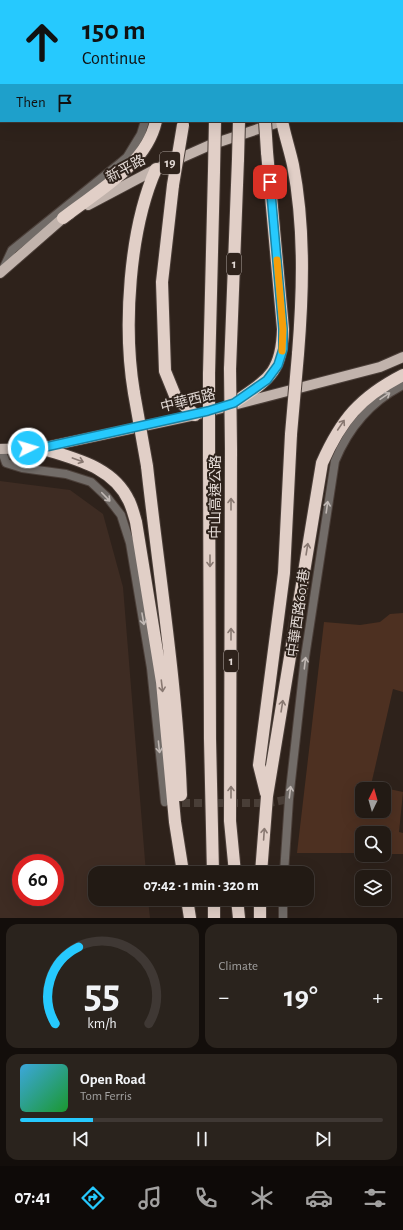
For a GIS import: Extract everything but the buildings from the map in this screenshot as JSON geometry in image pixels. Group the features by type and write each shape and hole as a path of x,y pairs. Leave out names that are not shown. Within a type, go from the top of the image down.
{"highway":[{"path":"63,218 135,162 150,139 156,122"},
{"name":"中山高速公路","path":"213,866 210,739 209,374 215,122"},
{"name":"中山高速公路","path":"234,866 230,821 230,369 239,122"},
{"path":"234,403 267,380 278,365 283,349 283,329 265,122"},
{"path":"266,796 259,765 284,573 289,509 291,434 301,309 300,219 293,165 282,122"},
{"path":"184,123 173,185 162,282 165,371 176,398 195,415"},
{"path":"156,169 146,191 139,217 133,256 130,293 131,375 146,466 172,668 179,756 183,866"},
{"path":"261,866 266,796 322,463 333,437 347,416 385,384 403,375"},
{"path":"41,448 79,460 101,469 115,480 129,501 136,522 162,682 175,822 182,866"},
{"path":"188,906 190,918"},
{"path":"214,906 214,918"},
{"path":"238,906 239,918"},
{"path":"260,906 260,918"}],"main road":[{"name":"新平路","path":"0,273 63,218 156,169 210,145 279,122"},
{"name":"中華西路","path":"0,450 41,448 195,415 234,403 380,367 403,357"}],"street":[{"path":"0,273 12,250 127,157 141,134 145,122"},
{"name":"中華西路601巷","path":"284,866 289,799 305,657 334,461 342,443 356,422 374,404 403,385"},
{"path":"0,450 6,463 22,468 66,474 91,482 107,497 121,515 130,543 151,668 165,802"},
{"path":"283,906 283,918"}],"shaded area":[{"path":"0,481 70,490 103,514 123,587 145,866 88,866 88,906 149,906 150,918 0,918"},
{"path":"403,613 403,692 393,689 372,782 355,782 355,818 391,818 391,789 403,792 399,832 403,833 403,854 391,854 391,826 355,826 355,853 297,853 324,622 360,625 380,622 390,614"}],"tunnel":[{"path":"170,803 269,803 289,799"}],"slow traffic":[{"path":"277,260 283,329 282,351"}],"route":[{"path":"28,448 41,448 195,415 234,403 267,380 278,365 283,349 283,329 270,182"}]}
